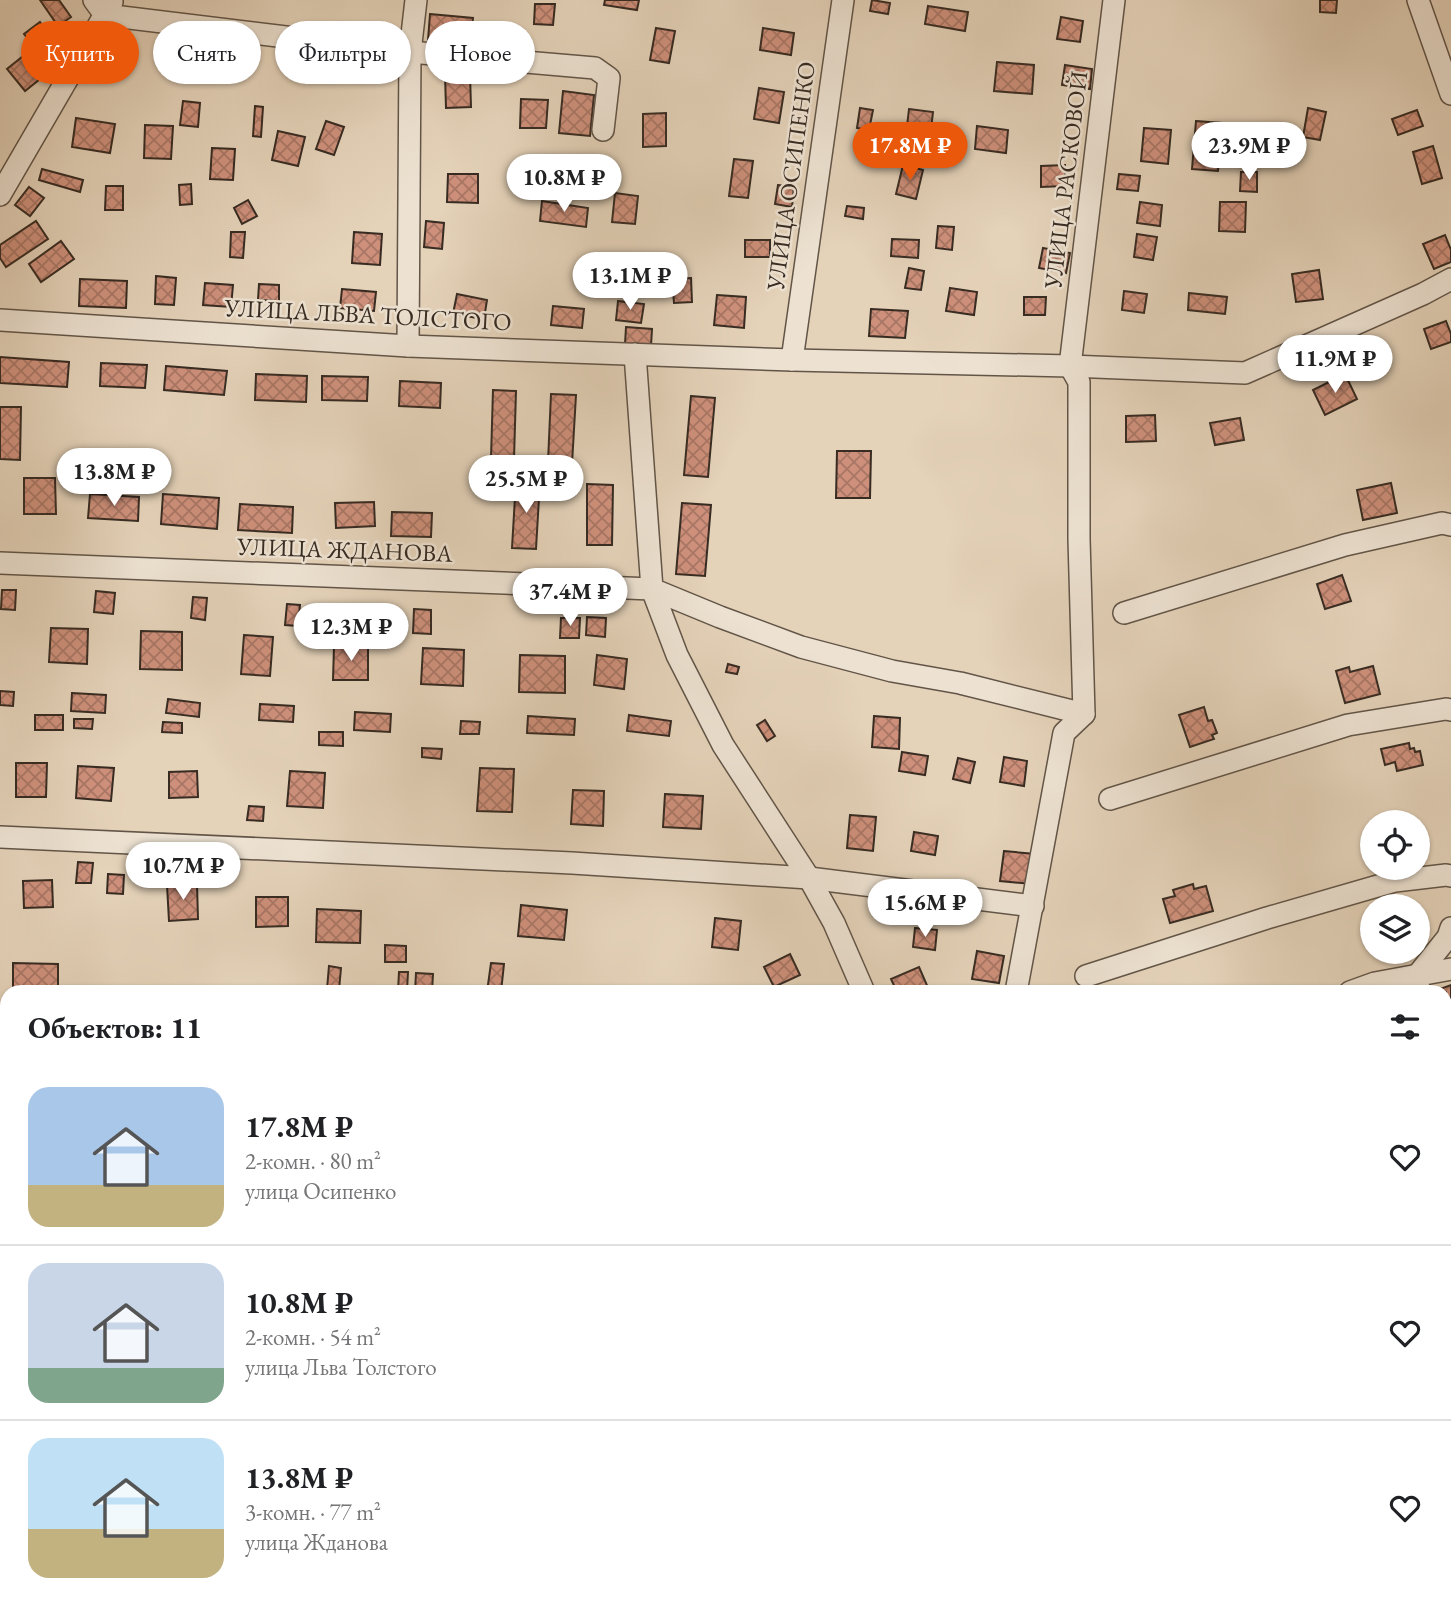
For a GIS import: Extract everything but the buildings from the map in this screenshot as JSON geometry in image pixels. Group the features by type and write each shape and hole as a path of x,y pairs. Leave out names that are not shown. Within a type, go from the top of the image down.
{"street":[{"path":"411,43 416,0"},
{"name":"УЛИЦА ОСИПЕНКО","path":"792,360 843,0"},
{"name":"УЛИЦА РАСКОВОЙ","path":"1070,366 1114,0"},
{"path":"1419,0 1451,94"},
{"path":"0,195 104,5 275,31"},
{"path":"411,52 595,68 609,78 603,130"},
{"path":"408,346 410,84"},
{"name":"УЛИЦА ЛЬВА ТОЛСТОГО","path":"0,320 408,346 1245,373 1451,279"},
{"path":"635,354 652,589 677,655 723,745 834,923 861,985"},
{"path":"1017,985 1065,733 1084,714 1079,539 1079,382 1070,366"},
{"path":"1124,613 1345,545 1442,523 1451,524"},
{"name":"УЛИЦА ЖДАНОВА","path":"0,563 652,589"},
{"path":"652,589 802,647 892,671 960,683 1084,714"},
{"path":"1110,799 1348,725 1451,710"},
{"path":"0,837 572,863 808,878 1033,906"},
{"path":"1086,976 1267,918 1395,881 1451,876"},
{"path":"1418,984 1451,928"},
{"path":"1372,985 1418,984 1451,969"}]}
